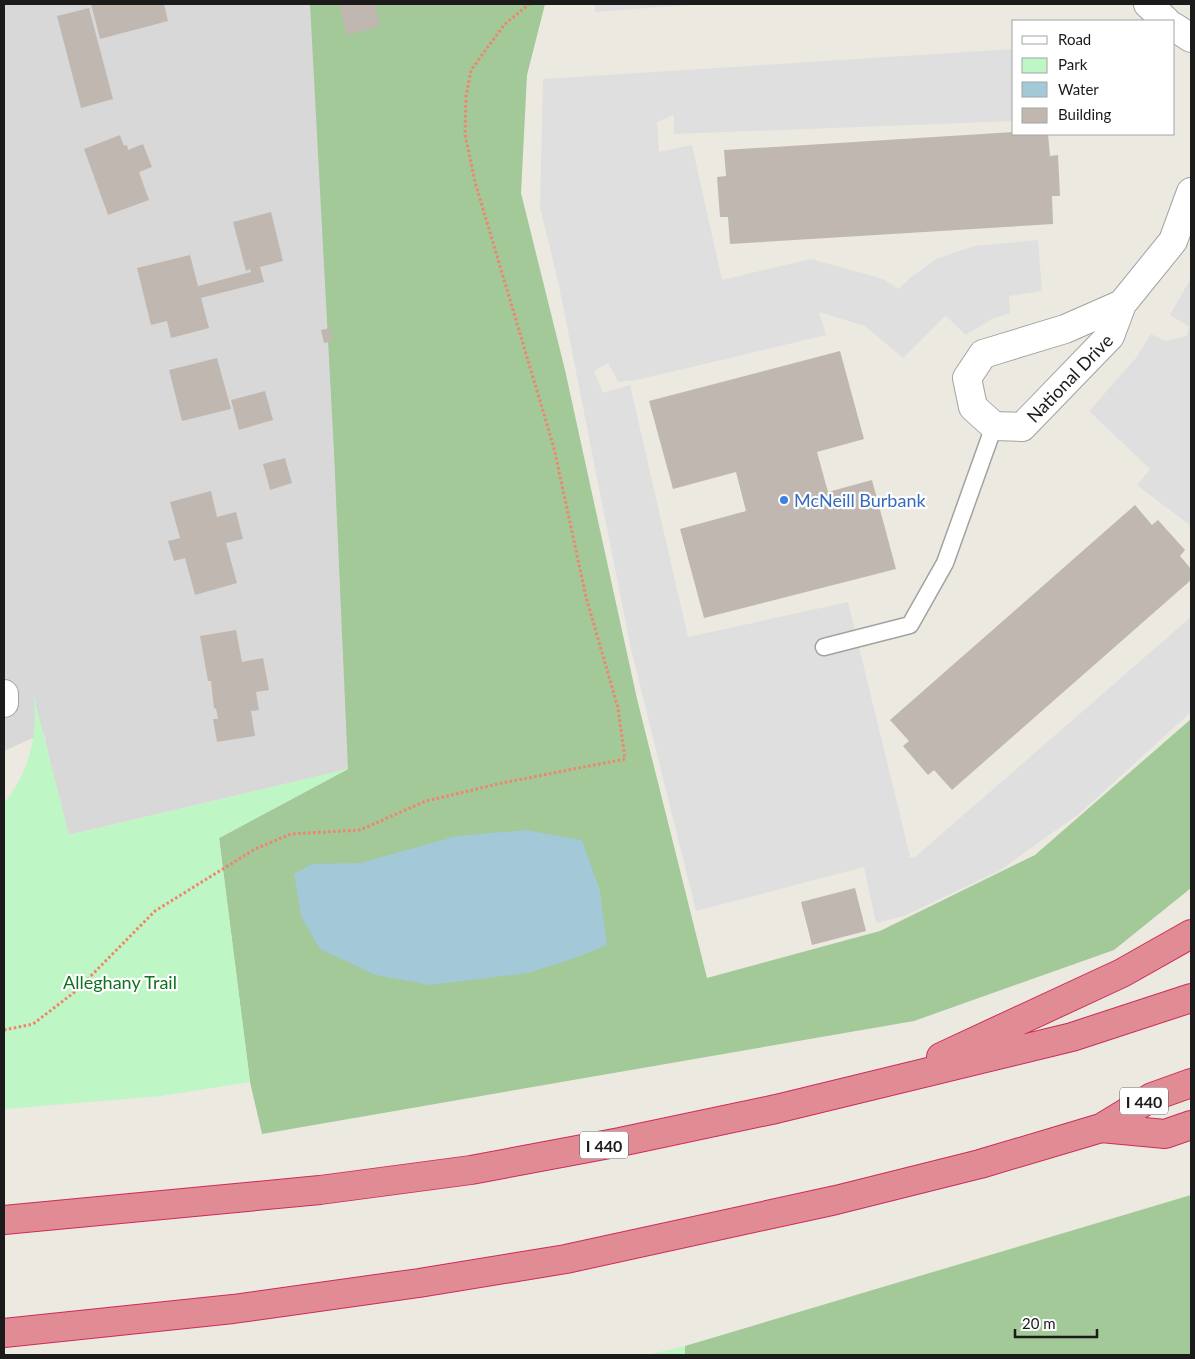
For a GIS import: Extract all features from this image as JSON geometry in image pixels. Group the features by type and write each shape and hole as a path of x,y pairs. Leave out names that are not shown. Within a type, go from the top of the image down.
{"highway":[{"path":"885,1083 1122,973 1191,934"},
{"name":"I 440","path":"4,1220 320,1190 471,1170 659,1134 885,1083 1072,1037 1191,998"},
{"name":"I 440","path":"4,1333 243,1308 419,1284 566,1259 836,1200 980,1164 1101,1128 1152,1096 1191,1083"},
{"path":"1101,1128 1165,1134 1191,1125"}],"street":[{"path":"1148,4 1165,20"},
{"path":"1175,28 1191,38"},
{"name":"National Drive","path":"1122,304 1065,329 983,354 967,378 973,407 994,426 1022,427 1110,336 1122,304 1172,241 1191,192"},
{"path":"4,694 4,703"}],"lane":[{"path":"824,647 910,625 945,563 994,426"}],"path":[{"path":"4,1030 33,1024 76,991 155,912 255,848 292,834 360,830 426,801 502,783 625,758 618,708 586,597 554,448 476,182 465,134 466,97 471,70 504,25 529,4"}],"shaded area":[{"path":"4,4 381,4 561,719 64,836 44,733 4,751"},
{"path":"595,4 701,4 595,12"},
{"path":"1012,49 1012,121 674,134 674,115 657,122 659,152 692,145 722,280 811,259 883,279 899,289 910,278 936,259 974,246 1038,240 1042,291 1009,296 1010,313 992,319 966,335 946,316 903,358 865,326 819,312 826,335 637,380 618,382 608,363 594,371 603,393 630,385 688,637 848,602 910,856 907,857 914,858 1191,617 1191,712 1080,813 999,871 904,916 876,923 864,867 696,911 631,649 558,281 540,207 543,79"},
{"path":"1191,278 1191,526 1137,485 1150,469 1089,411 1136,358 1151,334 1166,341 1187,336 1189,327 1170,315"}],"green space":[{"path":"310,4 545,4 527,75 521,193 565,370 637,699 707,978 880,931 1035,855 1191,719 1191,888 1114,950 914,1021 262,1134 250,1082 219,838 348,769 334,452"},
{"name":"Alleghany Trail","path":"33,693 69,835 348,769 219,838 250,1082 161,1096 4,1109 4,803 20,778 31,751 35,723"},
{"path":"1191,1195 1191,1355 685,1355 685,1346"},
{"path":"685,1346 685,1355 647,1355"}],"water":[{"path":"526,830 582,840 600,891 607,945 575,958 528,973 429,985 376,975 320,949 301,916 294,874 312,864 360,863 457,836"}],"building":[{"path":"91,4 164,4 168,21 100,39"},
{"path":"339,4 375,4 380,27 347,35"},
{"path":"89,8 113,99 81,108 57,16"},
{"path":"1012,132 1012,135 1048,135 1050,156 1058,155 1060,196 1052,196 1053,224 730,244 728,217 720,217 717,177 726,176 724,150"},
{"path":"120,135 124,146 127,145 128,150 143,144 152,167 139,172 149,200 108,215 84,149"},
{"path":"271,212 283,261 260,267 264,282 201,298 209,328 171,338 167,321 151,325 137,268 190,255 198,286 251,272 250,269 246,271 233,222"},
{"path":"330,328 333,341 324,343 321,330"},
{"path":"840,351 864,439 817,452 828,492 872,480 896,569 704,618 680,529 746,511 736,472 673,489 649,401"},
{"path":"217,358 231,409 182,421 169,370"},
{"path":"265,391 273,420 239,430 231,400"},
{"path":"285,458 292,483 270,490 263,464"},
{"path":"211,491 217,517 236,512 243,539 226,543 237,583 195,595 185,558 174,561 168,541 180,538 170,502"},
{"path":"1135,505 1152,525 1158,520 1185,550 1180,556 1191,569 1191,580 952,790 934,770 928,775 903,746 909,741 890,720"},
{"path":"236,630 242,662 263,658 269,690 256,692 259,710 251,711 255,736 217,742 213,719 218,719 216,708 214,709 211,681 208,681 200,636"},
{"path":"855,888 866,931 812,945 801,902"}],"place":[{"name":"McNeill Burbank","path":"784,500"}]}
